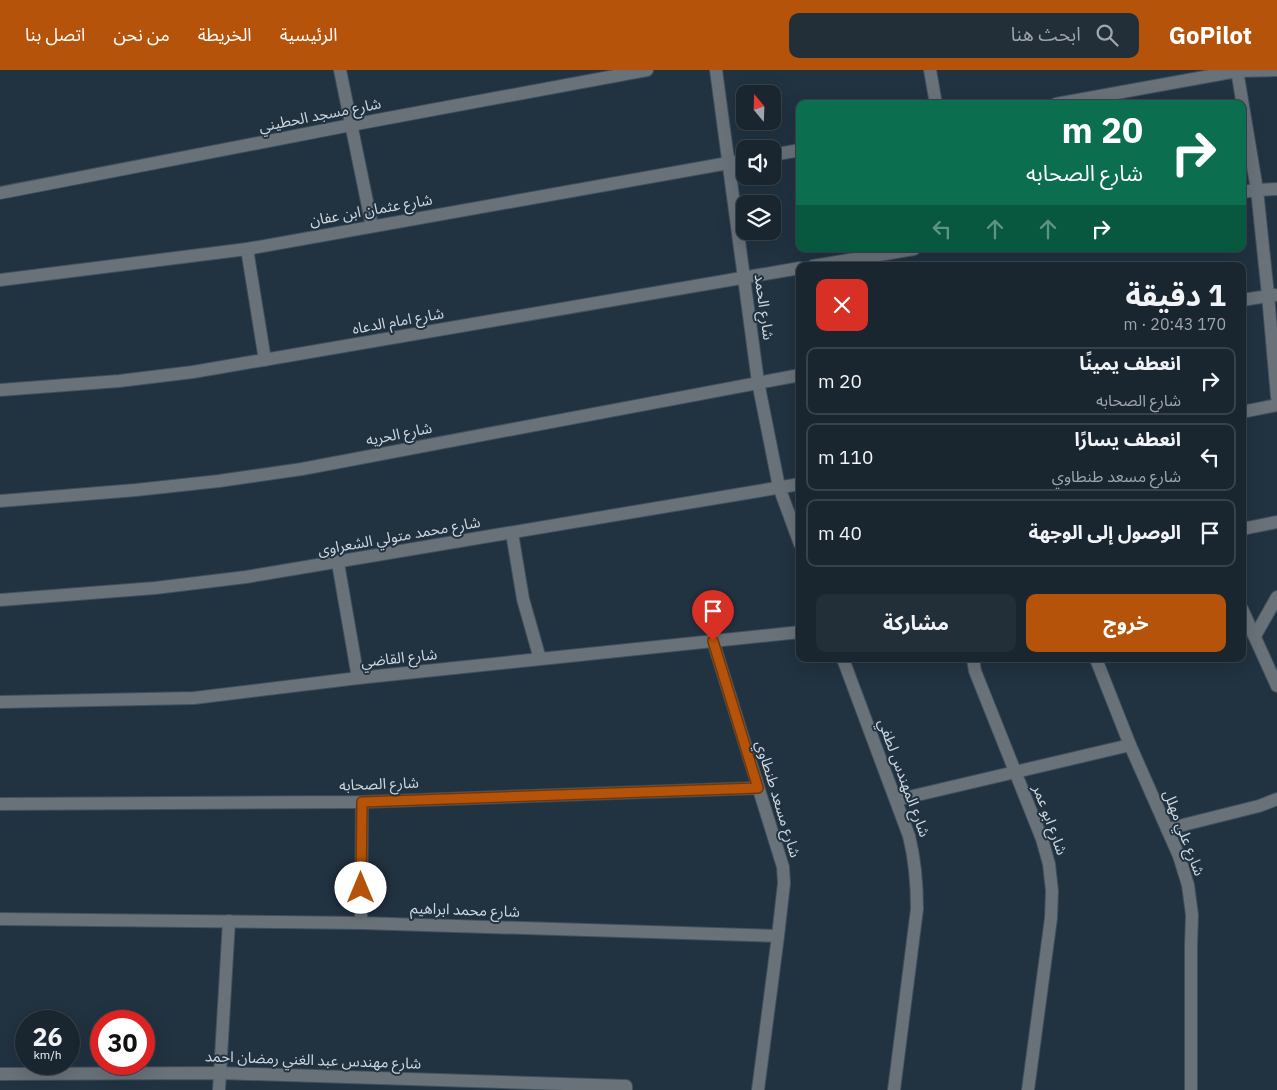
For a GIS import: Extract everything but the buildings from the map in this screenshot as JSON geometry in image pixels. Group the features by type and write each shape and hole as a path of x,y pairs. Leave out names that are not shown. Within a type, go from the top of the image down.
{"street":[{"path":"340,70 372,226"},
{"name":"شارع مسجد الحطيني","path":"0,193 647,70"},
{"name":"شارع الحمد","path":"716,70 758,382 779,487 796,533"},
{"path":"930,70 935,100"},
{"path":"1078,100 1237,71 1277,70"},
{"path":"1237,71 1242,100"},
{"path":"1246,125 1273,295 1277,397"},
{"path":"781,153 796,151"},
{"name":"شارع عثمان ابن عفان","path":"0,280 247,249 736,161"},
{"path":"1246,191 1277,189"},
{"path":"247,249 265,360"},
{"path":"837,262 896,252"},
{"name":"شارع امام الدعاه","path":"0,390 119,381 192,372 796,269"},
{"path":"1246,299 1273,295"},
{"name":"شارع الحريه","path":"0,501 136,490 302,469 796,376"},
{"path":"1246,411 1277,405"},
{"name":"شارع محمد متولي الشعراوى","path":"0,600 155,588 246,577 796,485"},
{"path":"1246,528 1277,522"},
{"path":"512,533 523,599 540,659"},
{"path":"338,563 358,678"},
{"path":"1255,636 1277,597"},
{"path":"1246,617 1277,686"},
{"name":"شارع القاضي","path":"0,702 194,698 358,678 796,632"},
{"name":"شارع مسعد طنطاوي","path":"713,641 782,867 784,883 758,1090"},
{"name":"شارع المهندس لطفي","path":"844,662 910,836 915,860 917,908 894,1090"},
{"name":"شارع ابو عمر","path":"974,662 975,671 1042,839 1049,864 1052,891 1051,918 1028,1090"},
{"name":"شارع علي مهلل","path":"1097,662 1130,744 1179,856 1188,885 1192,915 1190,945 1191,1090"},
{"path":"896,800 1130,744"},
{"name":"شارع الصحابه","path":"0,804 362,802 758,788"},
{"path":"1167,829 1259,806 1277,799"},
{"path":"361,923 362,802"},
{"name":"شارع محمد ابراهيم","path":"0,920 361,923 778,936"},
{"path":"219,1090 228,921"},
{"name":"شارع مهندس عبد الغني رمضان احمد","path":"0,1074 220,1073 626,1088"}],"route":[{"path":"361,888 362,802 758,788 713,641"}]}
